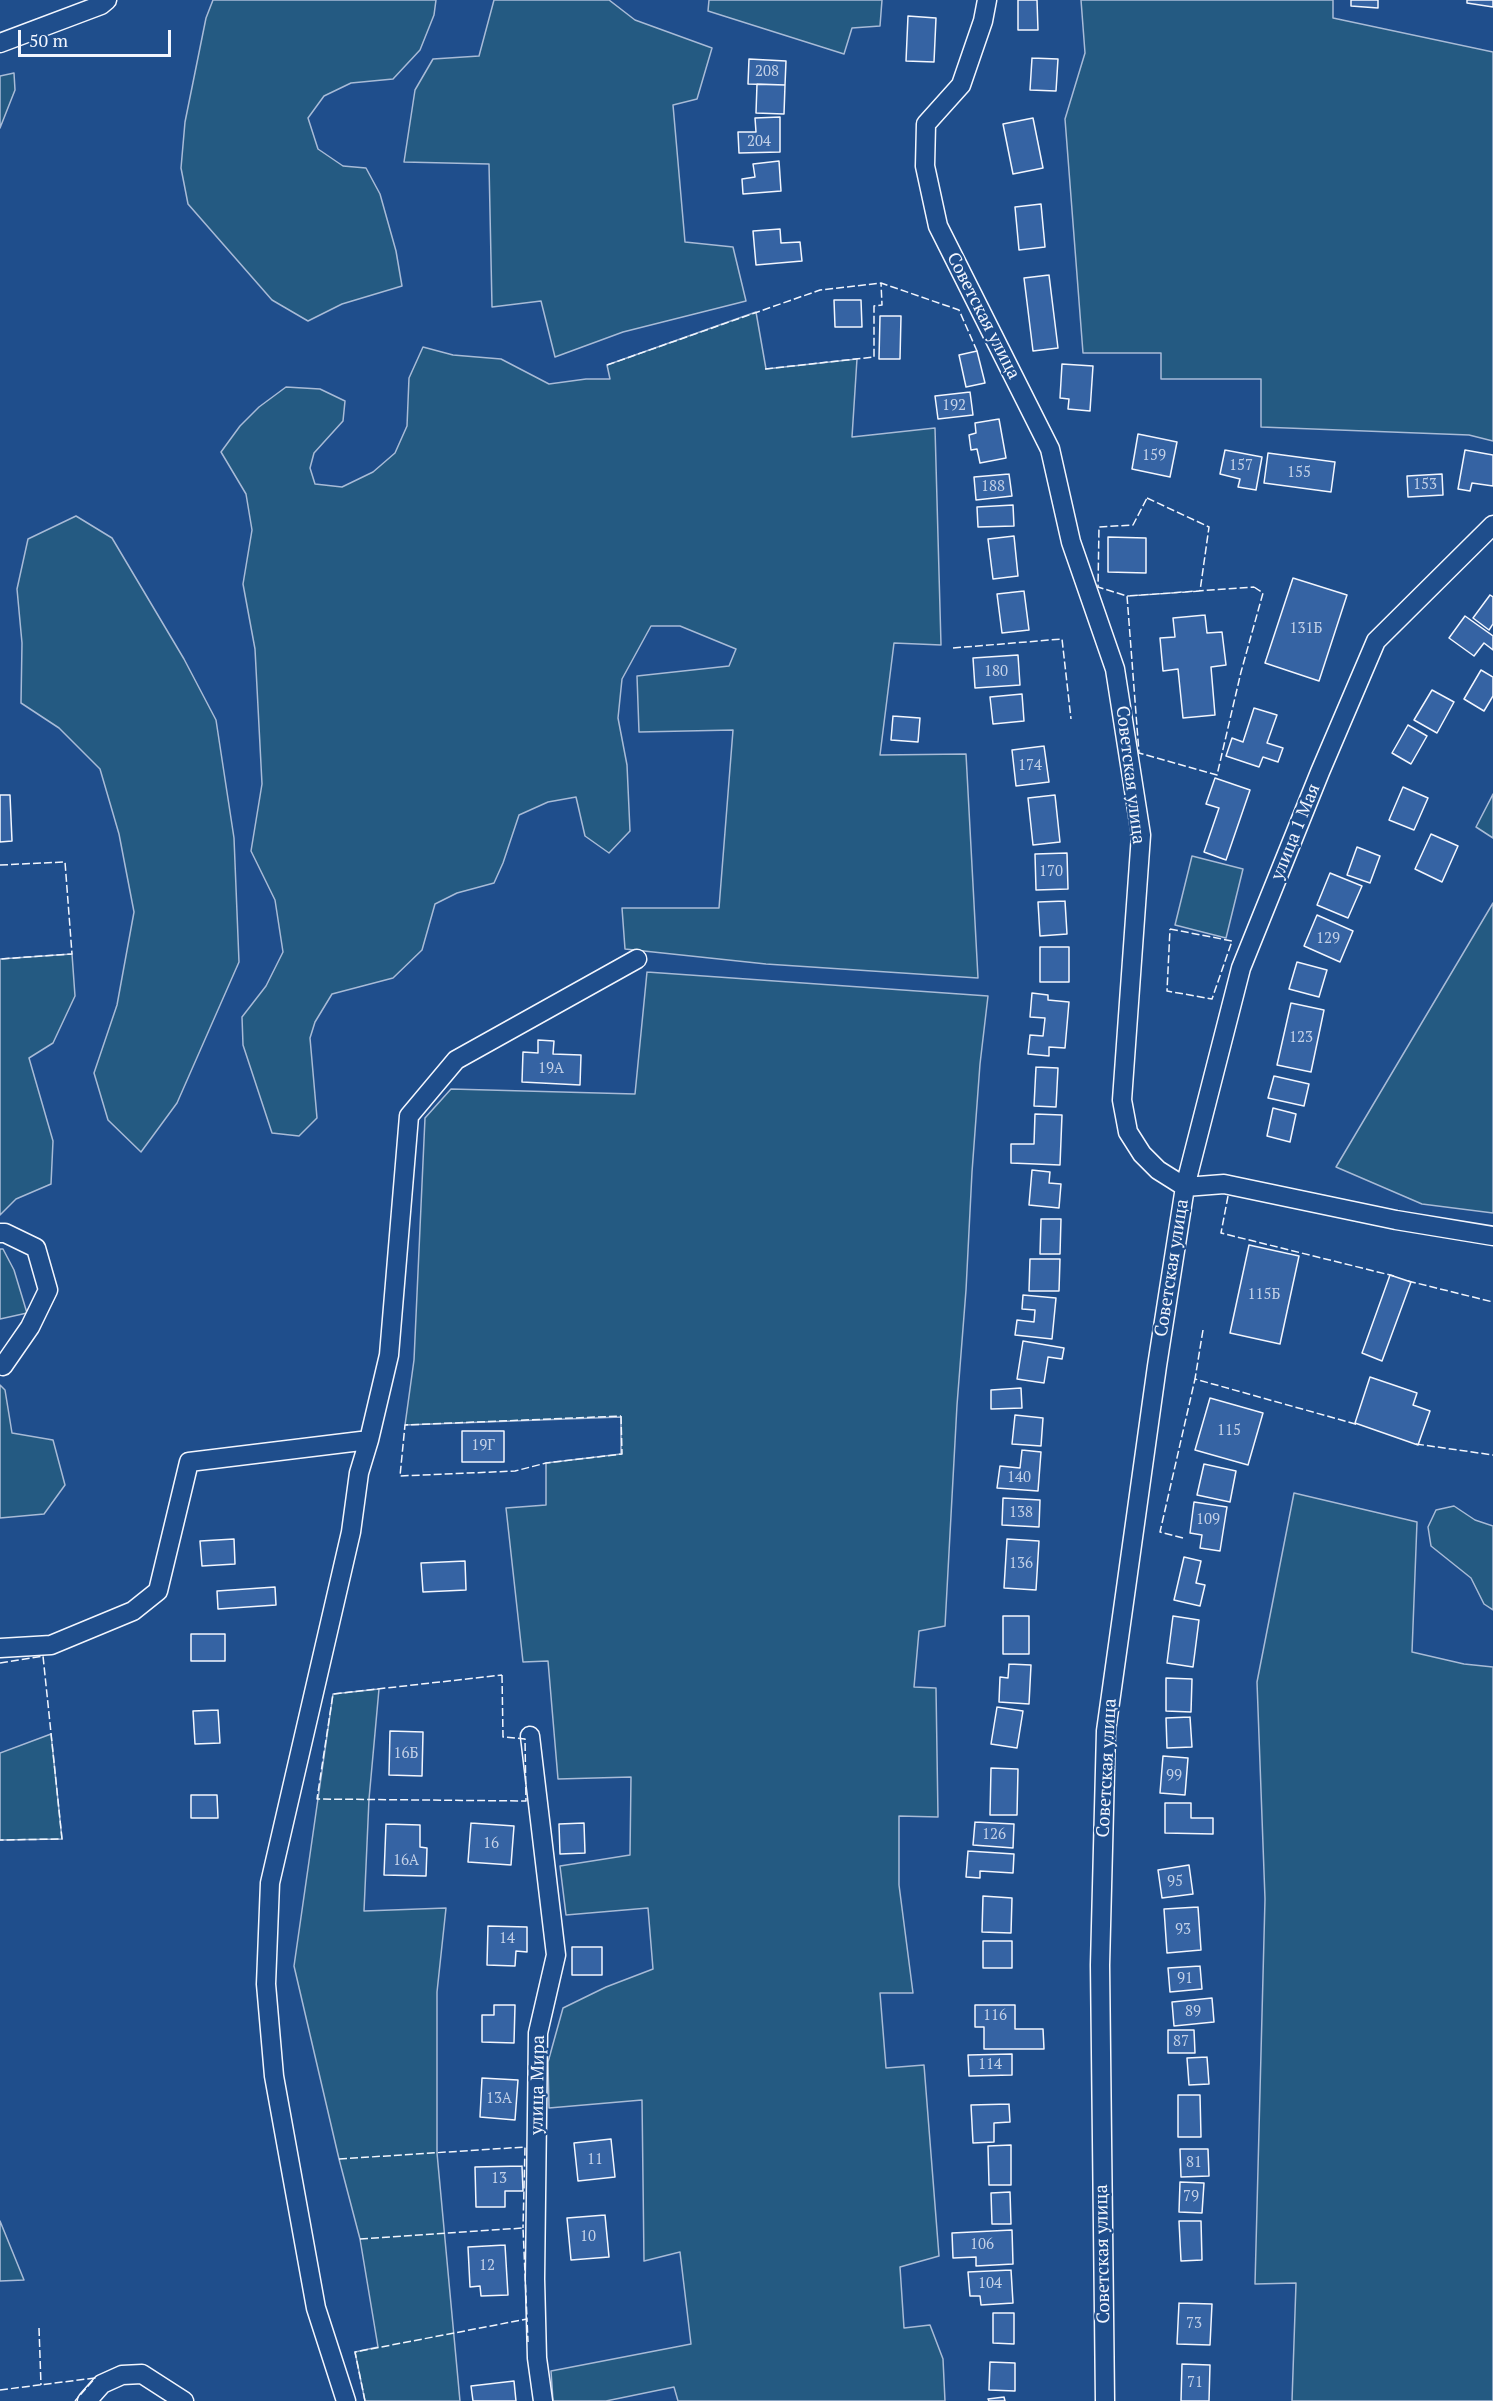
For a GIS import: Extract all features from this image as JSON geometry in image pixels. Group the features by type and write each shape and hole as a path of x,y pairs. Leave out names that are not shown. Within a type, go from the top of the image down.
{"street":[{"path":"0,43 101,5 107,0"},
{"name":"Советская улица","path":"987,0 983,21 962,85 926,124 925,166 938,226 1050,449 1071,542 1115,669 1141,835 1122,1100 1128,1132 1142,1154 1158,1170 1185,1187 1156,1366 1106,1731 1100,1965 1105,2401"},
{"name":"улица 1 Мая","path":"1185,1187 1241,968 1376,641 1493,525"},
{"path":"346,2401 316,2308 274,2076 266,1984 270,1883 351,1532 359,1473 389,1355 409,1116 456,1060 637,959"},
{"path":"1185,1187 1224,1184 1396,1220 1493,1236"},
{"path":"0,1233 5,1233 36,1248 48,1290 30,1327 3,1366"},
{"path":"0,1648 51,1645 133,1611 158,1591 189,1462 369,1440"},
{"name":"улица Мира","path":"530,1736 556,1955 538,2033 535,2279 537,2358 543,2401"},
{"path":"87,2401 102,2384 122,2375 142,2374 184,2401"}],"shaded area":[{"path":"213,0 436,0 434,15 420,50 393,79 351,83 324,96 308,118 318,149 343,166 366,168 380,194 396,251 402,286 342,304 308,321 272,300 188,204 181,168 185,122 206,18"},
{"path":"494,0 609,0 635,20 712,48 697,99 673,105 685,242 733,247 746,301 623,332 555,357 541,301 492,307 489,164 404,162 415,90 433,59 479,56"},
{"path":"709,0 882,0 880,26 852,28 844,54 708,11"},
{"path":"1081,0 1333,0 1333,18 1493,52 1493,441 1469,435 1261,427 1261,379 1161,379 1161,353 1083,353 1065,119 1085,53"},
{"path":"14,73 15,90 0,128 0,76"},
{"path":"756,312 766,369 857,359 852,437 935,428 941,645 894,643 880,755 966,754 978,978 766,964 625,949 622,908 719,908 733,730 639,732 637,676 729,666 736,649 680,626 651,626 622,679 618,718 627,765 630,831 609,853 585,836 576,797 548,802 519,815 494,883 457,893 435,904 422,950 393,978 332,994 315,1022 310,1038 317,1118 299,1136 272,1133 243,1045 242,1017 266,986 283,952 275,900 251,851 262,784 255,649 243,584 252,530 246,494 221,452 240,426 259,407 286,387 320,389 345,401 343,421 314,453 310,468 315,484 342,487 373,472 395,453 407,426 409,378 423,347 453,355 501,359 549,384 586,379 610,379 607,365"},
{"path":"76,516 112,538 184,659 216,720 234,838 239,962 177,1103 141,1152 108,1120 94,1073 117,1005 134,912 119,834 100,769 59,728 21,703 22,643 17,589 28,539"},
{"path":"1493,794 1493,838 1476,827"},
{"path":"1192,856 1243,869 1226,938 1175,925"},
{"path":"1493,903 1493,1213 1422,1204 1336,1167"},
{"path":"72,954 75,996 53,1043 29,1058 53,1141 51,1184 16,1199 0,1215 0,959"},
{"path":"647,972 988,996 980,1064 972,1172 945,1626 919,1631 914,1687 936,1688 938,1817 899,1816 899,1885 913,1993 880,1993 886,2068 924,2065 939,2256 900,2267 904,2328 930,2325 943,2359 945,2401 678,2401 674,2387 606,2401 553,2401 551,2371 691,2344 680,2252 644,2261 642,2100 549,2108 548,2062 563,2008 606,1987 653,1969 648,1908 566,1915 560,1866 630,1855 631,1777 558,1779 548,1661 523,1662 506,1508 546,1505 546,1463 621,1454 621,1417 405,1425 414,1360 425,1118 451,1089 635,1094"},
{"path":"0,1249 3,1249 14,1270 27,1313 0,1319"},
{"path":"0,1385 5,1390 12,1433 53,1440 65,1485 44,1514 0,1518"},
{"path":"1294,1493 1417,1522 1412,1652 1464,1664 1493,1667 1493,2401 1292,2401 1296,2283 1255,2284 1265,1899 1257,1682"},
{"path":"1454,1506 1475,1520 1493,1526 1493,1610 1484,1604 1471,1578 1431,1546 1428,1527 1436,1510"},
{"path":"379,1689 369,1799 364,1911 446,1908 437,1992 437,2153 460,2401 365,2401 355,2352 378,2347 360,2239 294,1966 333,1694"},
{"path":"51,1734 62,1839 0,1840 0,1753"},
{"path":"0,2221 24,2280 0,2281"}],"building":[{"path":"1018,0 1037,0 1038,30 1018,30"},
{"path":"1351,0 1378,0 1378,8 1351,6"},
{"path":"1467,0 1493,0 1493,7 1467,3"},
{"path":"908,16 936,18 934,62 906,61"},
{"path":"1032,58 1058,59 1056,91 1030,90"},
{"path":"749,59 786,61 785,85 748,84"},
{"path":"757,84 785,85 784,114 756,113"},
{"path":"780,117 780,152 739,153 738,132 756,132 755,118"},
{"path":"1033,118 1043,168 1013,174 1003,124"},
{"path":"779,161 781,191 743,194 742,179 755,177 753,164"},
{"path":"1041,204 1045,247 1019,250 1015,207"},
{"path":"780,229 781,243 800,242 802,261 756,265 753,231"},
{"path":"1049,275 1058,348 1033,351 1024,278"},
{"path":"834,300 861,300 862,327 835,327"},
{"path":"880,316 901,316 900,359 879,359"},
{"path":"977,351 985,383 966,387 959,355"},
{"path":"1062,364 1093,366 1090,411 1068,409 1069,399 1060,398"},
{"path":"970,392 973,415 938,419 935,396"},
{"path":"999,419 1006,458 980,463 977,449 971,450 969,435 976,433 975,423"},
{"path":"1138,434 1177,442 1170,477 1132,469"},
{"path":"1225,450 1262,457 1256,490 1238,487 1240,479 1220,474"},
{"path":"1465,450 1493,455 1493,486 1472,483 1470,491 1458,489"},
{"path":"1268,453 1335,462 1331,492 1264,483"},
{"path":"1009,474 1012,496 976,500 974,477"},
{"path":"1442,474 1443,495 1408,497 1407,476"},
{"path":"1013,505 1014,526 978,527 977,507"},
{"path":"1014,536 1018,576 993,579 988,539"},
{"path":"1108,537 1146,538 1146,573 1108,572"},
{"path":"1293,578 1347,595 1319,681 1265,663"},
{"path":"1024,591 1029,630 1002,633 997,594"},
{"path":"1490,595 1493,597 1493,624 1489,630 1473,618"},
{"path":"1205,615 1207,633 1222,632 1226,665 1211,667 1215,715 1183,718 1178,669 1163,671 1160,638 1175,637 1173,618"},
{"path":"1465,616 1493,636 1493,650 1484,643 1474,656 1449,638"},
{"path":"1018,655 1020,685 975,688 973,658"},
{"path":"1481,670 1493,677 1493,696 1484,711 1464,699"},
{"path":"1432,690 1454,702 1437,733 1414,720"},
{"path":"1022,694 1024,721 993,724 990,697"},
{"path":"1254,708 1277,715 1267,743 1283,748 1278,762 1263,757 1259,767 1226,756 1232,738 1243,742"},
{"path":"893,716 920,718 918,742 891,740"},
{"path":"1408,725 1427,736 1411,764 1392,753"},
{"path":"1044,746 1049,782 1016,786 1012,750"},
{"path":"1215,778 1250,790 1226,860 1204,852 1219,808 1206,804"},
{"path":"1403,787 1428,798 1414,830 1389,820"},
{"path":"0,795 10,795 12,841 0,842"},
{"path":"1055,795 1060,842 1033,845 1028,798"},
{"path":"1431,834 1458,846 1442,882 1415,869"},
{"path":"1357,847 1380,856 1370,883 1347,875"},
{"path":"1067,853 1068,889 1036,890 1035,854"},
{"path":"1330,873 1362,886 1348,918 1317,905"},
{"path":"1065,901 1067,934 1040,936 1038,902"},
{"path":"1317,915 1353,931 1340,962 1304,946"},
{"path":"1040,947 1069,947 1069,982 1040,982"},
{"path":"1297,962 1327,970 1319,997 1289,989"},
{"path":"1032,993 1048,995 1048,1000 1069,1002 1065,1048 1049,1047 1049,1056 1028,1054 1030,1035 1043,1036 1045,1018 1030,1017"},
{"path":"1291,1003 1324,1010 1311,1072 1277,1065"},
{"path":"538,1040 554,1041 553,1054 581,1055 580,1085 522,1082 523,1052 538,1053"},
{"path":"1036,1067 1058,1068 1056,1107 1034,1106"},
{"path":"1274,1076 1309,1084 1304,1106 1268,1098"},
{"path":"1273,1108 1296,1114 1290,1142 1267,1136"},
{"path":"1035,1114 1062,1115 1060,1165 1011,1163 1011,1144 1034,1144"},
{"path":"1032,1170 1050,1172 1049,1183 1061,1184 1059,1208 1029,1205"},
{"path":"1041,1219 1061,1219 1060,1254 1040,1254"},
{"path":"1249,1245 1299,1256 1280,1344 1230,1333"},
{"path":"1030,1259 1060,1259 1059,1291 1029,1291"},
{"path":"1390,1275 1411,1282 1382,1361 1362,1353"},
{"path":"1023,1295 1056,1298 1052,1339 1015,1335 1017,1320 1034,1322 1035,1310 1022,1309"},
{"path":"1023,1341 1064,1348 1062,1359 1048,1357 1044,1383 1017,1379"},
{"path":"1370,1377 1417,1393 1413,1405 1430,1411 1418,1445 1355,1423"},
{"path":"1021,1388 1022,1408 991,1409 991,1390"},
{"path":"1210,1398 1263,1413 1248,1465 1195,1450"},
{"path":"1015,1415 1043,1418 1041,1446 1012,1444"},
{"path":"462,1431 504,1431 504,1462 462,1462"},
{"path":"1022,1450 1041,1452 1038,1491 997,1488 1000,1466 1020,1468"},
{"path":"1204,1464 1236,1471 1230,1502 1197,1495"},
{"path":"1003,1498 1040,1500 1039,1527 1002,1525"},
{"path":"1194,1502 1227,1507 1220,1551 1200,1548 1202,1535 1190,1533"},
{"path":"234,1539 235,1564 202,1566 200,1541"},
{"path":"1007,1539 1039,1541 1036,1590 1004,1588"},
{"path":"1184,1557 1201,1561 1196,1583 1205,1585 1200,1606 1174,1600"},
{"path":"465,1561 466,1590 423,1592 421,1563"},
{"path":"275,1587 276,1605 218,1609 217,1591"},
{"path":"1003,1616 1029,1616 1029,1654 1003,1654"},
{"path":"1173,1616 1199,1620 1193,1667 1167,1663"},
{"path":"191,1634 225,1634 225,1661 191,1661"},
{"path":"1009,1664 1031,1665 1029,1704 999,1702 1000,1677 1008,1678"},
{"path":"1166,1678 1192,1679 1191,1712 1166,1711"},
{"path":"997,1707 1023,1711 1017,1748 991,1744"},
{"path":"218,1710 220,1743 195,1744 193,1711"},
{"path":"1190,1717 1192,1747 1167,1748 1166,1718"},
{"path":"390,1731 423,1732 422,1776 389,1775"},
{"path":"1163,1756 1188,1758 1185,1795 1160,1793"},
{"path":"991,1768 1018,1769 1017,1815 990,1815"},
{"path":"191,1795 217,1795 218,1818 191,1818"},
{"path":"1165,1803 1191,1803 1191,1818 1213,1818 1213,1834 1165,1833"},
{"path":"975,1822 1014,1824 1013,1848 973,1845"},
{"path":"471,1823 514,1826 511,1865 468,1862"},
{"path":"584,1823 585,1853 560,1854 559,1824"},
{"path":"386,1824 420,1825 420,1847 427,1848 426,1876 384,1875"},
{"path":"968,1851 1014,1854 1013,1873 980,1871 980,1878 966,1877"},
{"path":"1189,1865 1193,1894 1162,1898 1158,1870"},
{"path":"983,1896 1012,1898 1011,1933 982,1932"},
{"path":"1198,1907 1201,1950 1167,1953 1164,1909"},
{"path":"488,1926 527,1927 527,1952 516,1951 515,1966 487,1965"},
{"path":"983,1941 1012,1941 1012,1968 983,1968"},
{"path":"572,1947 602,1947 602,1975 572,1975"},
{"path":"1200,1966 1202,1989 1170,1992 1168,1968"},
{"path":"1212,1998 1214,2022 1174,2026 1172,2002"},
{"path":"494,2005 515,2005 514,2043 482,2042 482,2015 494,2015"},
{"path":"975,2005 1015,2005 1015,2029 1043,2029 1044,2049 984,2049 984,2027 975,2027"},
{"path":"1168,2030 1194,2030 1195,2053 1168,2053"},
{"path":"1012,2054 1012,2075 969,2076 968,2055"},
{"path":"1207,2057 1209,2084 1189,2085 1187,2058"},
{"path":"482,2078 518,2080 515,2120 480,2117"},
{"path":"1178,2095 1200,2095 1201,2137 1178,2137"},
{"path":"1009,2104 1010,2122 994,2123 994,2142 973,2143 971,2105"},
{"path":"611,2139 615,2177 578,2181 574,2143"},
{"path":"1011,2145 1011,2185 989,2185 988,2146"},
{"path":"1180,2149 1208,2149 1209,2176 1181,2177"},
{"path":"522,2166 523,2191 505,2191 505,2207 476,2207 475,2167"},
{"path":"1180,2182 1204,2183 1202,2213 1179,2212"},
{"path":"1010,2192 1011,2224 992,2224 991,2193"},
{"path":"605,2215 609,2257 571,2260 567,2218"},
{"path":"1179,2221 1201,2221 1202,2260 1181,2261"},
{"path":"1012,2230 1013,2264 976,2266 976,2257 953,2258 952,2233"},
{"path":"505,2245 508,2295 481,2296 480,2286 470,2287 468,2247"},
{"path":"1011,2270 1013,2303 981,2305 980,2296 970,2296 968,2272"},
{"path":"1179,2303 1212,2304 1210,2345 1177,2344"},
{"path":"993,2313 1014,2313 1014,2344 993,2343"},
{"path":"990,2362 1015,2363 1015,2391 989,2390"},
{"path":"1182,2364 1210,2365 1209,2401 1181,2401"},
{"path":"514,2381 516,2401 473,2401 471,2386"},
{"path":"1004,2397 1005,2401 989,2401 988,2399"}],"fence":[{"path":"607,365 820,290 881,283 959,310 977,351"},
{"path":"765,369 874,357 874,306 882,305 881,283"},
{"path":"1147,498 1209,527 1200,591 1127,596 1098,587 1099,527 1133,525 1147,498"},
{"path":"1254,587 1263,593 1241,672 1217,775 1139,753 1127,596 1254,587"},
{"path":"953,648 1062,639 1071,719"},
{"path":"0,865 65,862 72,954 0,959"},
{"path":"1170,929 1232,941 1212,999 1167,991 1170,929"},
{"path":"1228,1196 1221,1233 1394,1276"},
{"path":"1408,1281 1493,1302"},
{"path":"1203,1330 1195,1379 1359,1425"},
{"path":"1183,1538 1160,1532 1195,1379"},
{"path":"621,1416 622,1454 546,1463 515,1471 400,1476 405,1425 621,1416"},
{"path":"1416,1444 1493,1455"},
{"path":"0,1663 43,1656 62,1839 0,1840"},
{"path":"502,1675 503,1737 525,1739 526,1801 317,1799 333,1694 502,1675"},
{"path":"339,2159 525,2147 523,2228"},
{"path":"360,2239 523,2228 527,2319"},
{"path":"365,2401 355,2352 527,2319 528,2342"},
{"path":"39,2328 41,2385"},
{"path":"0,2390 95,2378 75,2401"}]}
